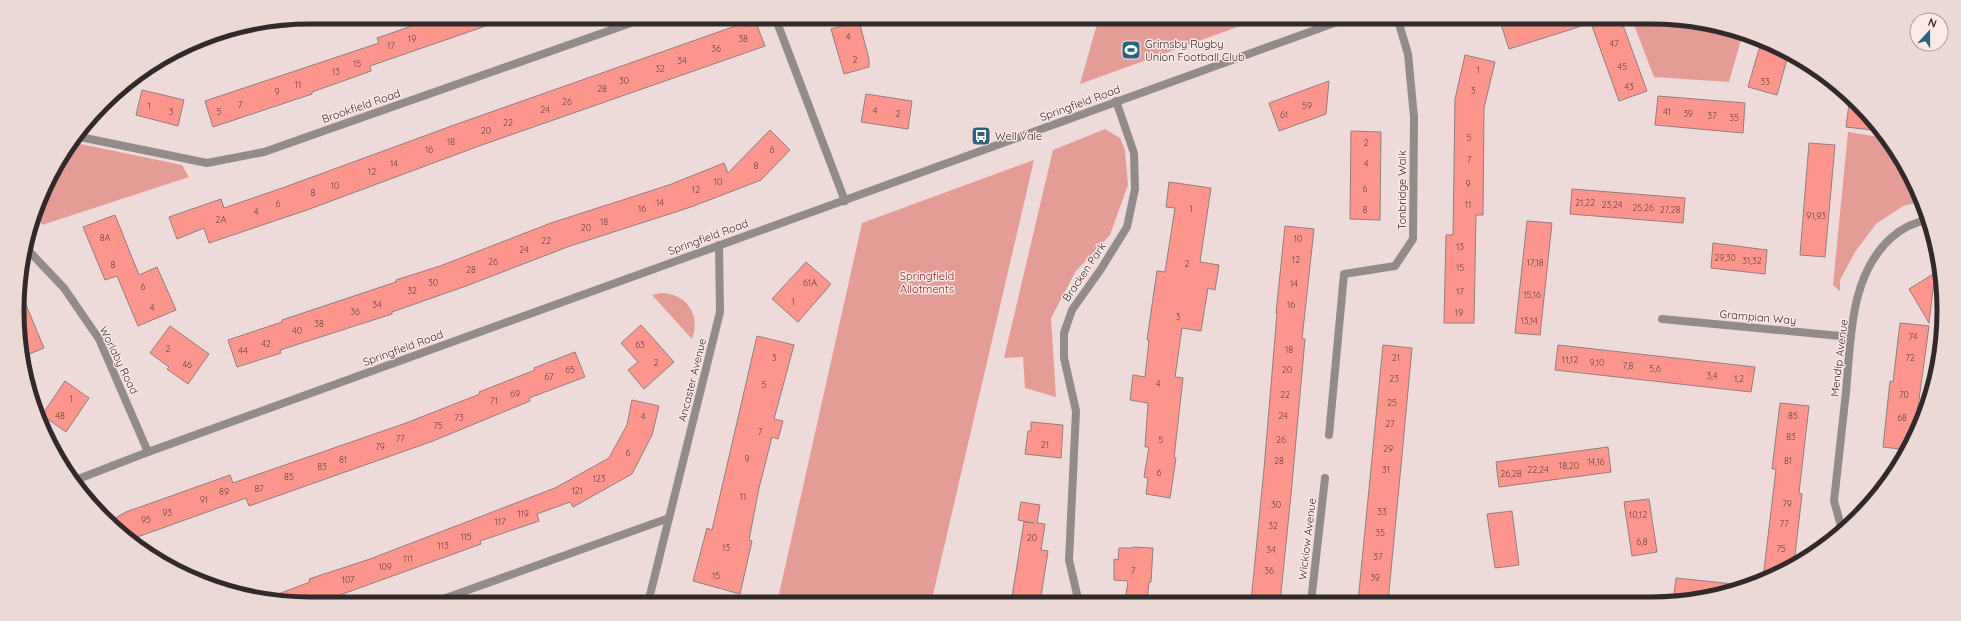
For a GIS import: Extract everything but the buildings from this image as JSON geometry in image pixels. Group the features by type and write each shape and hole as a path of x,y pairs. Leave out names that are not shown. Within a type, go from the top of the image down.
{"street":[{"name":"Brookfield Road","path":"82,137 207,163 264,152 628,24"},
{"path":"778,24 845,201"},
{"name":"Springfield Road","path":"79,479 148,452 1331,24"},
{"name":"Tonbridge Walk","path":"1329,435 1344,274 1395,266 1413,239 1414,117 1408,54 1399,24"},
{"name":"Bracken Park","path":"1078,597 1069,560 1076,412 1064,358 1064,333 1072,310 1101,269 1127,227 1135,189 1134,153 1116,101"},
{"name":"Mendip Avenue","path":"1841,524 1834,501 1858,294 1866,272 1879,249 1898,231 1923,221"},
{"name":"Ancaster Avenue","path":"649,597 720,312 719,245"},
{"name":"Worlaby Road","path":"30,253 64,288 98,339 148,452"},
{"name":"Grampian Way","path":"1662,319 1852,337"},
{"name":"Wicklow Avenue","path":"1312,597 1325,478"},
{"path":"449,597 669,518"}],"green space":[{"name":"Grimsby Rugby Union Football Club","path":"1097,24 1246,24 1080,84"},
{"path":"1634,24 1688,26 1741,39 1729,82 1654,77"},
{"path":"1105,129 1120,138 1125,150 1128,185 1110,235 1076,271 1051,318 1056,397 1025,388 1023,357 1004,358 1053,150"},
{"path":"1848,132 1879,137 1899,167 1916,203 1903,206 1876,224 1855,252 1840,280 1840,291 1833,285"},
{"path":"78,143 182,165 189,177 42,225 39,217 46,201 62,167"},
{"name":"Springfield Allotments","path":"1034,160 932,597 778,597 862,223"},
{"path":"662,293 671,294 678,297 690,307 695,322 692,339 652,295"}],"place":[{"name":"Grimsby Rugby Union Football Club","path":"1131,50"},
{"name":"Well Vale","path":"981,136"}]}
